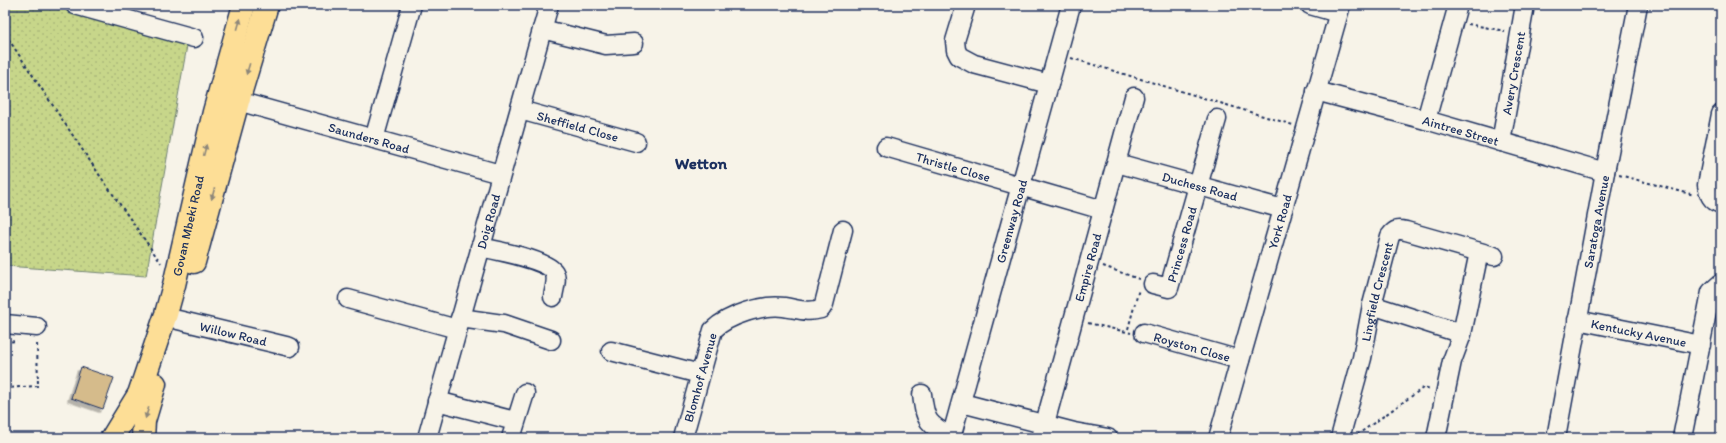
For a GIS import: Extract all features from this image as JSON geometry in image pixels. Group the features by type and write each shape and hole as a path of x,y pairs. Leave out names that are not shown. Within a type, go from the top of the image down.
{"main road":[{"name":"Govan Mbeki Road","path":"112,438 139,394 164,321 174,285 214,112 244,5"},
{"name":"Govan Mbeki Road","path":"143,438 142,432 145,419 178,320 238,101 267,5"}],"street":[{"path":"75,5 194,38"},
{"path":"374,139 412,5"},
{"name":"Doig Road","path":"427,438 500,174 520,110 549,5"},
{"path":"966,5 955,41 956,50 959,56 974,64 1049,84"},
{"name":"Greenway Road","path":"952,438 1071,5"},
{"path":"1310,5 1340,9"},
{"name":"Avery Crescent","path":"1500,142 1525,5"},
{"name":"Saratoga Avenue","path":"1556,438 1605,172 1638,5"},
{"name":"York Road","path":"1218,438 1340,9"},
{"path":"1426,120 1456,13"},
{"path":"542,29 606,45 634,43"},
{"name":"Aintree Street","path":"1316,91 1426,120 1605,172"},
{"name":"Empire Road","path":"1043,431 1134,97"},
{"name":"Saunders Road","path":"238,101 500,174"},
{"name":"Sheffield Close","path":"520,110 636,142"},
{"path":"1715,199 1708,185 1721,114"},
{"path":"1198,185 1217,119"},
{"name":"Thristle Close","path":"886,147 1103,210"},
{"name":"Duchess Road","path":"1117,163 1283,209"},
{"name":"Princess Road","path":"1148,282 1169,288 1198,185"},
{"name":"Lingfield Crescent","path":"1340,438 1362,358 1372,306 1390,236 1397,229 1486,254 1452,362 1436,438"},
{"name":"Blomhof Avenue","path":"683,438 712,333 717,326 752,310 768,307 784,307 806,312 821,309 824,304 843,230"},
{"path":"480,247 538,261 548,266 554,271 556,279 553,296"},
{"path":"1682,438 1711,292 1721,283"},
{"path":"348,299 459,323 504,324 551,340"},
{"path":"1372,306 1462,334"},
{"name":"Willow Road","path":"178,320 290,347"},
{"name":"Kentucky Avenue","path":"1577,320 1701,345"},
{"path":"5,324 37,327"},
{"name":"Royston Close","path":"1144,334 1240,360"},
{"path":"611,351 700,374"},
{"path":"437,401 513,430 525,393"},
{"path":"922,394 924,413 929,421 934,427 952,438"},
{"path":"962,403 1043,431 1074,432 1108,438"}],"path":[{"path":"1456,13 1520,33"},
{"path":"5,34 98,173 163,266"},
{"path":"1058,55 1305,129"},
{"path":"1605,172 1697,196 1715,199"},
{"path":"1074,319 1127,333 1148,282 1089,261"},
{"path":"5,388 38,386 37,327"},
{"path":"1352,438 1423,388 1445,394"}],"green space":[{"path":"5,5 96,5 190,29 146,276 5,266"}],"building":[{"path":"81,367 114,378 103,409 71,398"}],"district":[{"name":"Wetton","path":"701,163"}]}
